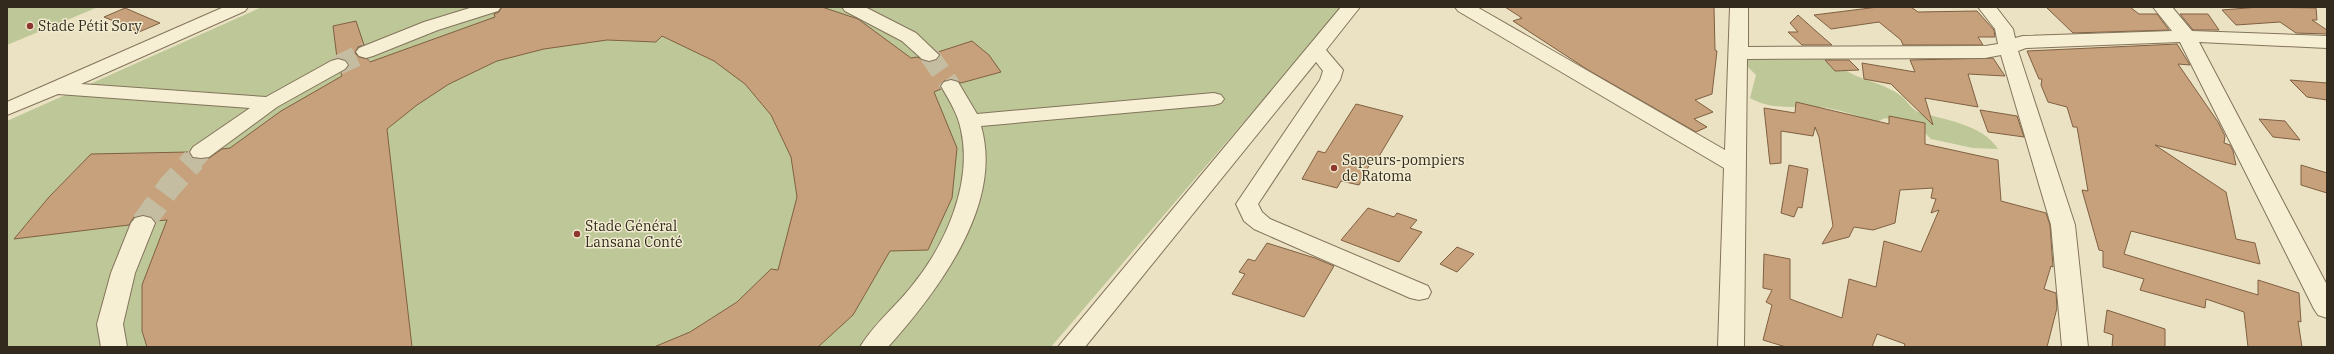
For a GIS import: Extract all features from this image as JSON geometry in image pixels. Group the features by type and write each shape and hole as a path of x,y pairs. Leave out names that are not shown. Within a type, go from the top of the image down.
{"street":[{"path":"7,108 239,7"},
{"path":"851,7 909,37 929,55"},
{"path":"1071,347 1351,7"},
{"path":"1464,7 1735,165"},
{"path":"1731,347 1739,7"},
{"path":"1987,7 2004,29 2008,48 2064,226 2075,347"},
{"path":"2162,7 2186,36 2327,309"},
{"path":"366,52 431,26 492,8"},
{"path":"1737,53 1985,52 2008,48 2023,42 2186,36 2290,42 2327,42"},
{"path":"1315,50 1333,70 1330,80 1247,204 1252,216 1262,224 1419,292"},
{"path":"201,152 270,103 338,65"},
{"path":"873,347 916,300 951,247 967,207 976,159 969,121 951,86"},
{"path":"54,88 270,103"},
{"path":"969,121 1214,99"},
{"path":"114,347 110,324 123,273 143,223"}],"green space":[{"name":"Stade Pétit Sory","path":"7,7 98,7 7,45"},
{"name":"Stade Général Lansana Conté","path":"262,7 1342,7 1051,347 7,347 7,121"},
{"path":"1755,52 1826,53 1843,69 1861,78 1890,89 1900,95 1918,112 1973,128 1983,134 1998,149 1973,148 1931,139 1919,127 1885,118 1877,122 1850,113 1822,107 1780,106 1760,103 1750,98 1756,75 1745,64"}],"building":[{"path":"502,7 822,7 858,19 911,58 917,57 929,62 937,60 940,55 938,52 972,41 989,55 1001,72 961,83 951,79 944,81 940,85 941,89 934,92 957,148 952,198 928,250 890,251 853,315 818,347 654,347 690,332 737,302 771,269 778,270 797,197 791,157 771,115 745,84 714,61 662,36 656,42 607,40 544,49 497,61 449,84 417,105 387,129 412,347 147,347 142,331 142,285 167,220 155,221 151,217 143,215 134,217 129,225 14,239 49,197 91,154 189,152 193,158 209,158 222,149 230,148 281,111 342,76 341,73 350,65 345,60 337,58 333,26 356,21 364,45 358,47 355,53 359,57 368,59 370,62 495,17 494,14 499,12"},
{"path":"1505,7 1714,7 1715,50 1717,51 1712,94 1695,100 1713,112 1694,119 1707,127 1696,132 1588,70 1513,21 1522,18"},
{"path":"1878,7 1911,7 1918,12 1977,11 1994,30 1995,37 1978,37 1983,45 1903,45 1901,40 1879,22 1831,29 1814,15"},
{"path":"2046,7 2130,7 2139,14 2157,14 2169,30 2073,33"},
{"path":"2259,7 2316,8 2317,20 2312,20 2327,30 2327,34 2296,33 2280,22 2236,25 2222,10"},
{"path":"125,8 160,23 139,32 104,17"},
{"path":"2180,14 2208,14 2219,30 2193,30"},
{"path":"1798,15 1832,45 1802,45 1788,32 1798,32 1790,23"},
{"path":"2177,44 2190,65 2178,64 2218,122 2225,136 2224,143 2230,145 2233,151 2236,165 2155,145 2226,192 2236,239 2255,243 2260,264 2131,231 2124,254 2258,295 2258,280 2299,293 2301,322 2298,321 2302,347 2248,347 2244,312 2206,299 2205,308 2140,290 2144,279 2103,267 2103,251 2099,250 2082,190 2088,191 2077,127 2073,127 2067,107 2048,102 2041,85 2042,79 2039,79 2027,51"},
{"path":"1993,58 2005,76 1968,74 1978,107 1925,98 1933,125 1891,84 1864,79 1862,63 1915,72 1910,60"},
{"path":"1825,60 1849,60 1859,70 1835,71"},
{"path":"2290,80 2327,83 2327,100 2307,97"},
{"path":"1796,102 1889,124 1889,116 1925,123 1925,144 1998,160 2001,201 2046,213 2050,225 2053,267 2051,266 2044,289 2056,293 2057,308 2047,347 1904,347 1905,344 1877,334 1872,347 1786,347 1763,340 1772,305 1766,302 1772,290 1763,288 1764,254 1790,259 1790,299 1842,318 1849,279 1876,287 1884,241 1921,252 1939,210 1931,213 1936,199 1931,198 1933,188 1900,190 1895,223 1873,230 1854,227 1849,237 1822,244 1833,226 1819,137 1815,127 1813,136 1781,131 1781,163 1770,164 1764,108 1795,113"},
{"path":"1356,104 1403,116 1378,158 1374,156 1359,185 1341,181 1337,188 1302,179 1318,151 1325,153"},
{"path":"1980,110 2017,116 2024,137 1988,132"},
{"path":"2259,119 2285,121 2300,140 2273,137"},
{"path":"1789,165 1808,169 1802,208 1798,207 1794,217 1781,213"},
{"path":"2301,165 2327,173 2327,193 2301,185"},
{"path":"1368,208 1394,217 1397,213 1417,220 1410,228 1422,232 1399,262 1341,240"},
{"path":"1267,243 1315,258 1334,266 1304,317 1232,294 1245,274 1239,272 1248,259 1255,261"},
{"path":"1457,247 1474,254 1457,272 1440,264"},
{"path":"2107,310 2165,329 2165,347 2112,347 2113,335 2104,332"}],"tunnel":[{"path":"338,65 366,52"},
{"path":"929,55 951,86"},
{"path":"193,161 201,152"},
{"path":"143,223 170,186 194,160"}],"place":[{"name":"Stade Pétit Sory","path":"30,26"},
{"name":"Sapeurs-pompiers de Ratoma","path":"1334,168"},
{"name":"Stade Général Lansana Conté","path":"577,234"}]}
